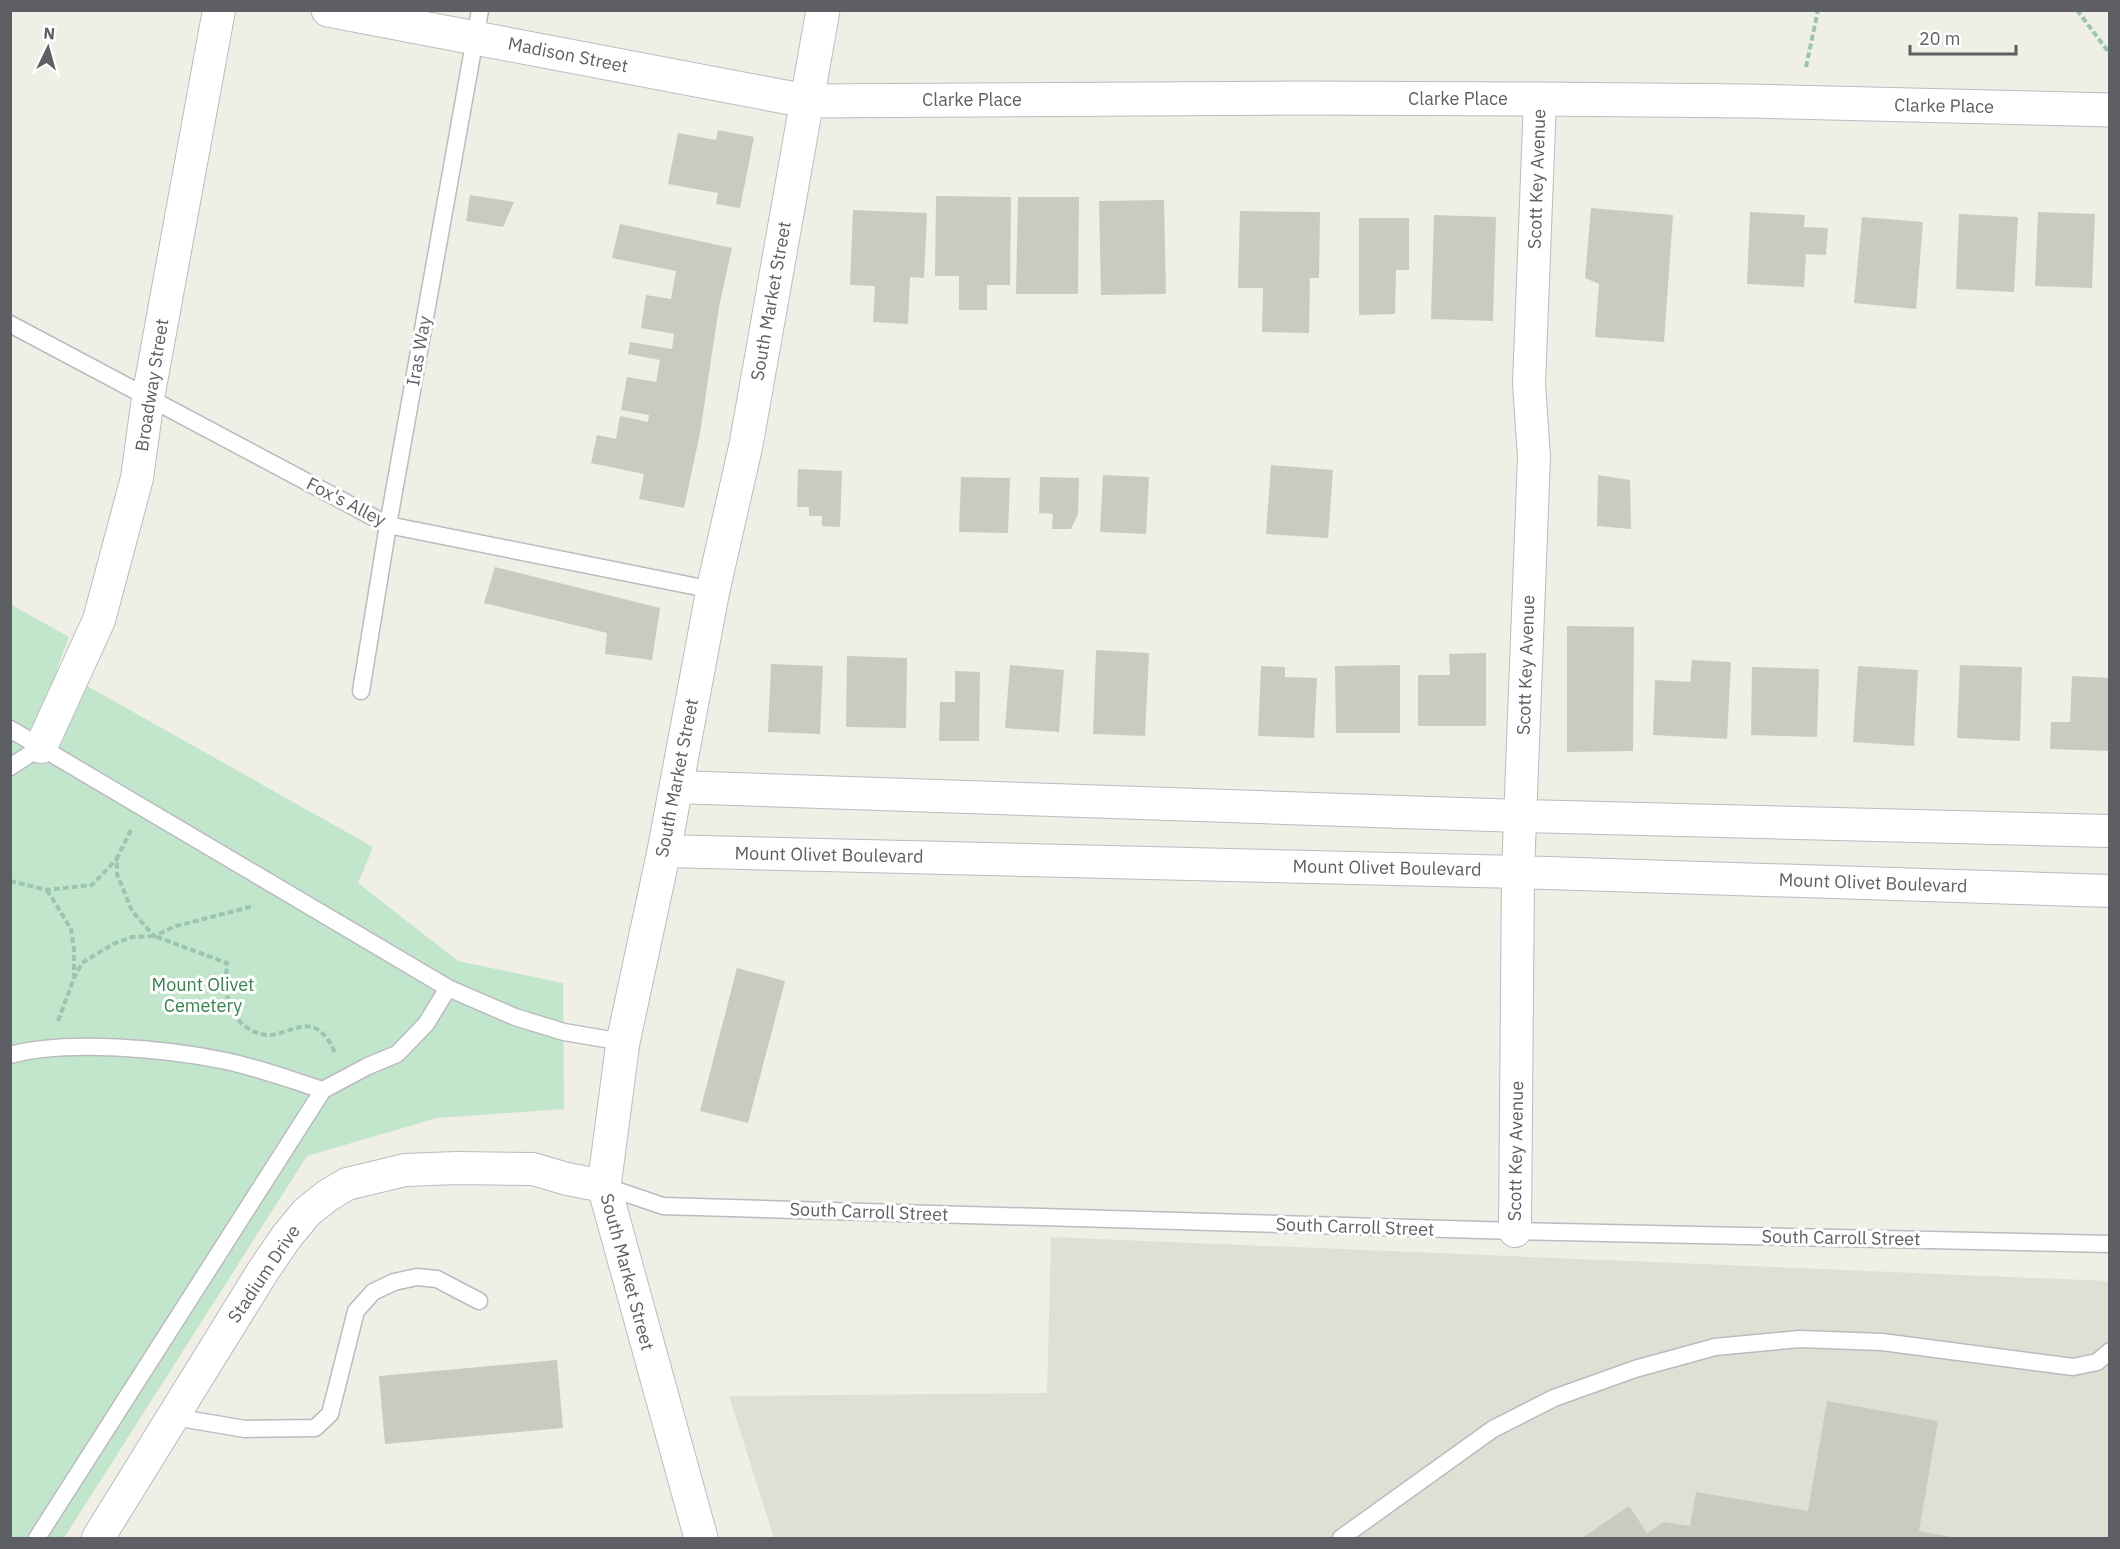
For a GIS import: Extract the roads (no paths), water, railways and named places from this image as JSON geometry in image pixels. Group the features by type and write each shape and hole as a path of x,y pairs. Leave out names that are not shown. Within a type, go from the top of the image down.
{"street":[{"name":"Broadway Street","path":"41,747 99,620 137,478 148,398 219,10"},
{"name":"Madison Street","path":"328,10 477,24 806,101"},
{"name":"South Market Street","path":"701,1539 603,1186 623,1042 664,851 713,590 746,445 823,10"},
{"name":"Clarke Place","path":"806,101 1540,99 1750,101 2109,110"},
{"name":"Scott Key Avenue","path":"1515,1231 1518,872 1534,457 1529,384 1540,99"},
{"path":"676,787 1520,816 2109,831"},
{"name":"Mount Olivet Boulevard","path":"664,851 1518,872 2109,891"},
{"name":"Stadium Drive","path":"98,1539 263,1271 307,1212 327,1196 346,1184 405,1170 457,1168 533,1169 603,1186"}],"lane":[{"name":"Iras Way","path":"361,691 388,525 477,24"},
{"name":"Fox's Alley","path":"10,324 388,525 713,590"},
{"path":"10,729 448,988 514,1017 564,1032 623,1042"},
{"path":"10,767 41,747"},
{"path":"37,1539 323,1090 397,1054 426,1024 448,988"},
{"path":"10,1055 86,1047 157,1051 226,1061 323,1090"},
{"name":"South Carroll Street","path":"603,1186 663,1206 1515,1231 2109,1244"},
{"path":"174,1417 245,1429 315,1428 330,1414 356,1311 373,1292 394,1282 417,1277 437,1279 479,1301"},
{"path":"1341,1539 1494,1429 1554,1398 1625,1372 1715,1347 1800,1339 1882,1342 2073,1367 2097,1362 2109,1351"}],"park label":[{"name":"Mount Olivet Cemetery","path":"203,995"}]}
